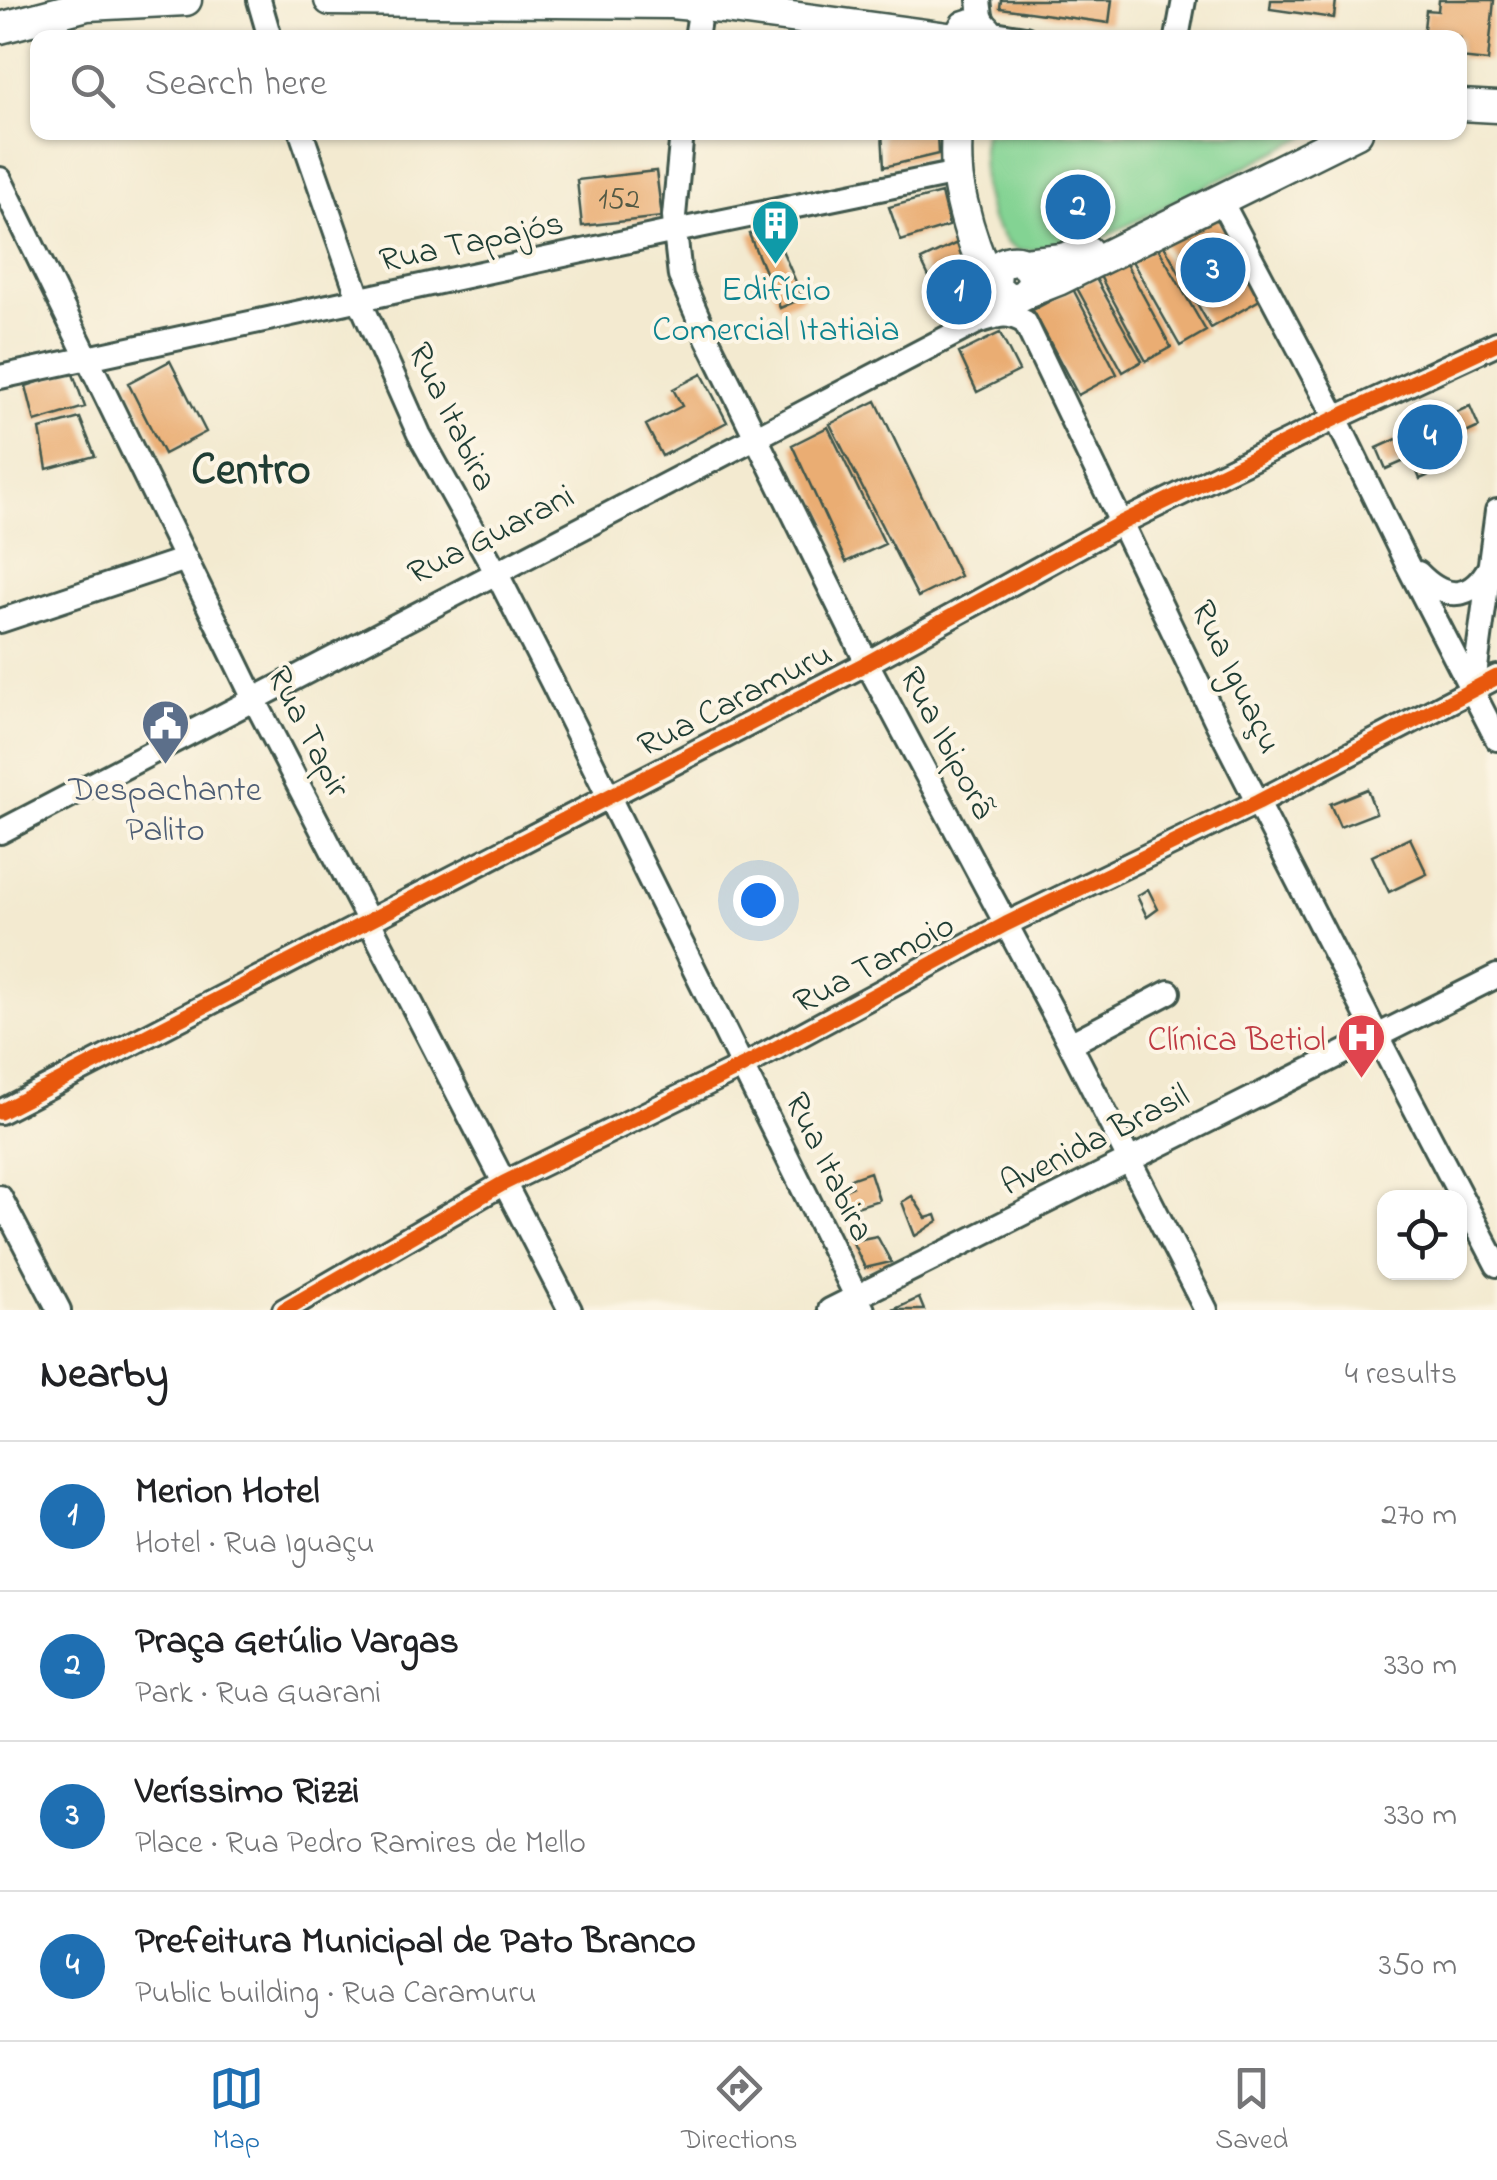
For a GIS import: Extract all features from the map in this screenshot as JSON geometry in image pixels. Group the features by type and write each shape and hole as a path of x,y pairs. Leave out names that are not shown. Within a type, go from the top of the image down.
{"main road":[{"path":"0,12 38,0"},
{"path":"0,28 87,4 186,0"},
{"path":"330,0 702,3 971,28"},
{"path":"791,0 971,28"},
{"path":"1467,88 1497,90"},
{"path":"1467,105 1497,107"},
{"path":"957,140 956,173 964,214 994,285"},
{"name":"Rua Iguaçu","path":"970,140 972,187 981,214 1024,284"},
{"path":"1024,284 1062,259 1141,226 1312,140"},
{"path":"1024,284 1058,280 1342,140"},
{"path":"994,285 994,274 1005,261 1024,284"}],"street":[{"path":"259,0 268,30"},
{"path":"1178,30 1184,0"},
{"path":"697,30 702,3"},
{"name":"Rua Itabira","path":"304,140 360,301 419,434 496,572 859,1303"},
{"name":"Rua Ibiporã","path":"681,140 674,216 680,276 708,340 867,663 1206,1310"},
{"name":"Rua Tapajós","path":"0,377 956,173"},
{"name":"Rua Tapir","path":"0,179 254,699 570,1310"},
{"path":"1220,200 1336,418 1497,739"},
{"path":"977,322 1013,316 1024,284"},
{"name":"Rua Iguaçu","path":"1024,284 1121,523 1218,725 1497,1264"},
{"path":"977,322 992,306 994,285"},
{"name":"Rua Guarani","path":"0,832 977,322"},
{"name":"Rua Caramuru","path":"0,1112 867,663 1121,523 1497,343"},
{"path":"1473,690 1497,510"},
{"path":"0,621 186,559"},
{"path":"1405,560 1437,591 1451,594 1466,591 1479,582 1490,566"},
{"path":"1486,598 1486,638 1497,656"},
{"name":"Rua Tamoio","path":"284,1310 504,1183 743,1066 1006,924 1258,802 1497,678"},
{"name":"Avenida Brasil","path":"830,1310 859,1303 1129,1160 1497,976"},
{"path":"1070,1044 1169,992"},
{"path":"0,1197 59,1310"}],"green space":[{"path":"983,140 1299,140 1082,248 1018,251 1007,243 991,219 983,184"}],"building":[{"path":"1001,0 1112,0 1109,23 1000,8"},
{"path":"1271,0 1336,0 1334,18 1270,9"},
{"path":"1439,0 1494,0 1488,61 1467,59 1467,30 1424,30 1426,10 1438,11"},
{"path":"882,140 937,140 938,154 884,167"},
{"path":"656,171 662,217 582,226 577,180"},
{"path":"941,193 949,226 901,241 889,207"},
{"path":"1215,212 1263,298 1211,328 1162,242"},
{"name":"Edifício Comercial Itatiaia","path":"772,227 803,298 780,308 749,234"},
{"path":"957,243 981,299 948,317 921,260"},
{"path":"1157,246 1206,331 1180,346 1132,261"},
{"path":"1125,262 1171,347 1146,361 1100,276"},
{"path":"1095,277 1142,361 1123,372 1077,288"},
{"path":"1073,289 1117,374 1078,395 1033,310"},
{"path":"1000,333 1019,371 977,392 959,353"},
{"path":"170,361 206,432 164,454 128,383"},
{"path":"72,371 85,407 35,422 26,386"},
{"path":"702,374 727,422 662,456 646,425 682,406 673,389"},
{"path":"876,401 960,576 918,597 830,424"},
{"path":"1470,406 1479,427 1437,446 1439,451 1447,448 1454,464 1420,479 1413,462 1420,459 1418,455 1386,469 1377,448"},
{"path":"80,418 95,456 47,469 40,429"},
{"path":"828,427 885,544 846,562 792,445"},
{"path":"1367,789 1376,813 1340,827 1330,804"},
{"path":"1410,838 1427,874 1389,892 1372,856"},
{"path":"1148,889 1158,909 1147,917 1137,896"},
{"path":"870,1172 879,1200 844,1211 838,1192 852,1187 850,1179"},
{"path":"912,1196 926,1218 936,1215 938,1221 915,1236 902,1202"},
{"path":"877,1236 891,1262 865,1268 852,1241"},
{"path":"919,1298 924,1310 893,1310"}],"cycle path":[{"path":"0,1112 867,663 1121,523 1497,343"},
{"path":"284,1310 504,1183 743,1066 1006,924 1258,802 1497,677"}],"place":[{"name":"Praça Getúlio Vargas","path":"1078,207"},
{"name":"Edifício Comercial Itatiaia","path":"776,266"},
{"name":"Veríssimo Rizzi","path":"1213,270"},
{"name":"Merion Hotel","path":"959,292"},
{"name":"Prefeitura Municipal de Pato Branco","path":"1430,437"},
{"name":"Despachante Palito","path":"165,766"},
{"name":"Clínica Betiol","path":"1361,1080"}],"district":[{"name":"Centro","path":"251,467"}]}
